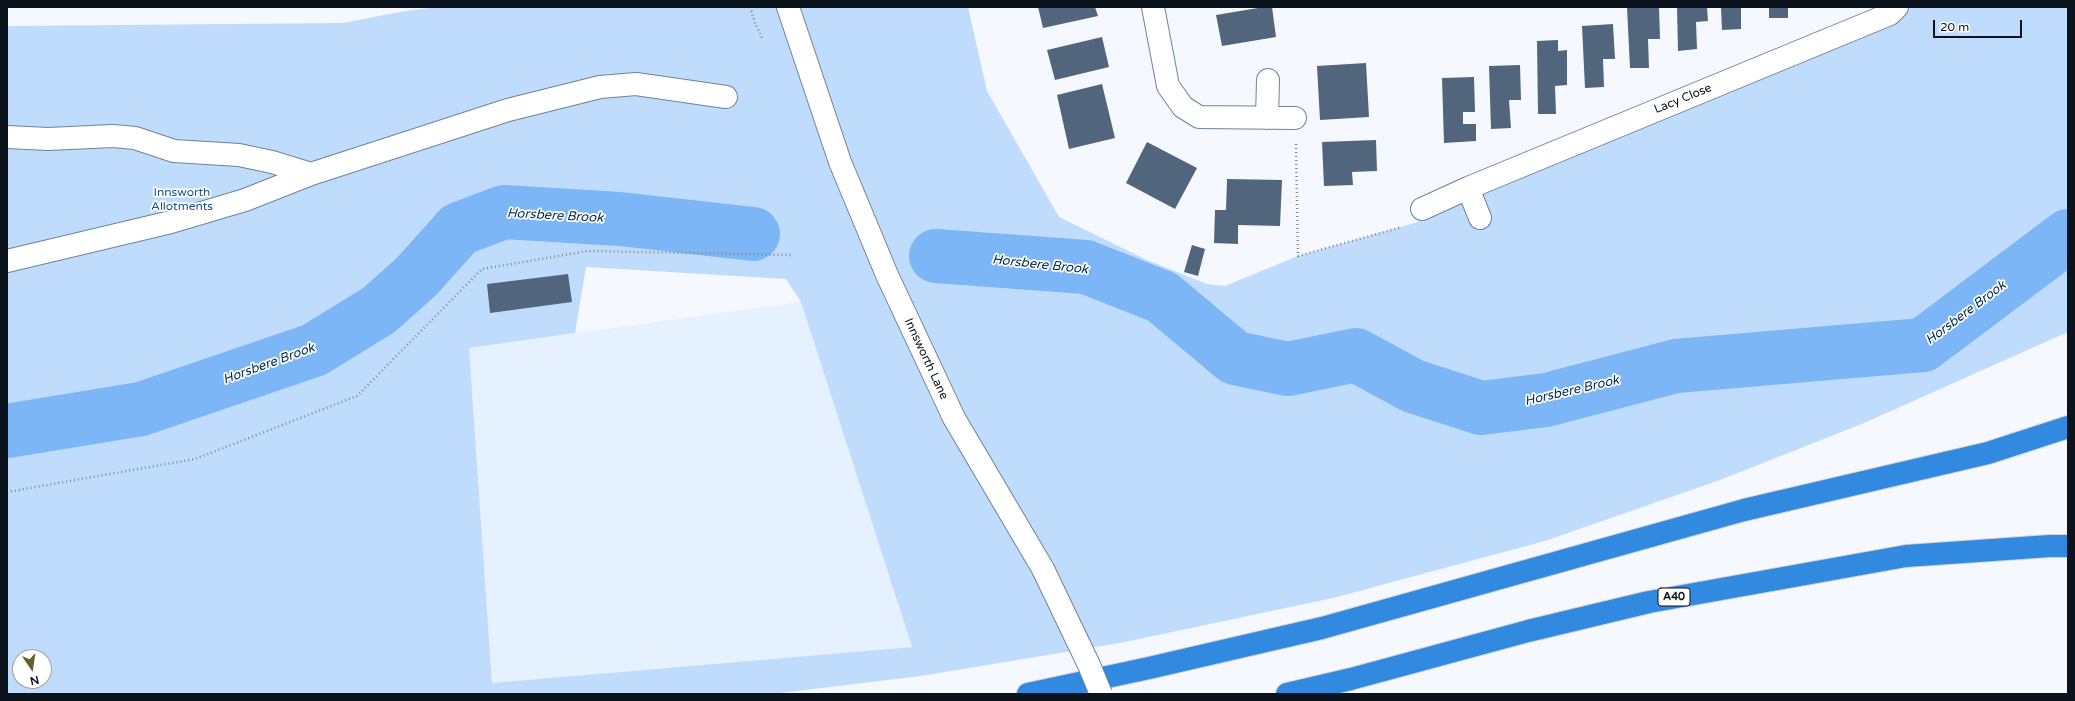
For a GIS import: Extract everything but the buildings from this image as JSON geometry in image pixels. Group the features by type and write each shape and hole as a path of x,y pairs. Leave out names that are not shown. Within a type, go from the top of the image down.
{"highway":[{"path":"1028,694 1322,628 1722,516 1842,486 1988,453 2068,427"},
{"name":"A40","path":"1287,694 1351,680 1528,631 1649,602 1906,556 2068,546"}],"street":[{"path":"1153,7 1168,86 1183,107 1199,117 1295,118"},
{"name":"Lacy Close","path":"1422,209 1468,188 1882,17 1897,7"},
{"name":"Innsworth Lane","path":"794,8 840,162 887,275 954,418 1043,570 1089,665 1101,694"},
{"path":"1267,118 1268,80"},
{"path":"7,260 172,222 245,200 311,174 508,110 600,87 636,84 726,97"},
{"path":"7,137 48,139 114,136 136,138 174,151 239,155 272,162 311,174"},
{"path":"1468,188 1480,218"}],"path":[{"path":"750,7 755,24 763,40"},
{"path":"1295,118 1298,256 1418,222 1422,209"},
{"path":"7,492 195,460 357,396 482,269 588,251 793,255"}],"shaded area":[{"path":"801,302 912,647 492,683 469,348"}],"green space":[{"name":"Innsworth Allotments","path":"439,7 788,7 789,11 805,7 968,7 987,91 1059,217 1147,260 1207,284 1225,286 1298,256 1418,222 1422,209 1897,7 2068,7 2068,332 1864,423 1720,480 1545,541 1333,598 1120,643 921,676 772,694 7,694 7,26 343,23 405,11","holes":["586,267 786,279 801,302 912,647 492,683 469,348 575,333"]}],"waterway":[{"name":"Horsbere Brook","path":"7,431 141,409 314,350 379,310 417,276 459,229 504,212 620,219 753,234"},
{"name":"Horsbere Brook","path":"936,256 1086,267 1162,297 1235,358 1288,369 1356,355 1413,386 1481,408 1546,400 1676,366 1923,345 2068,236"}]}
